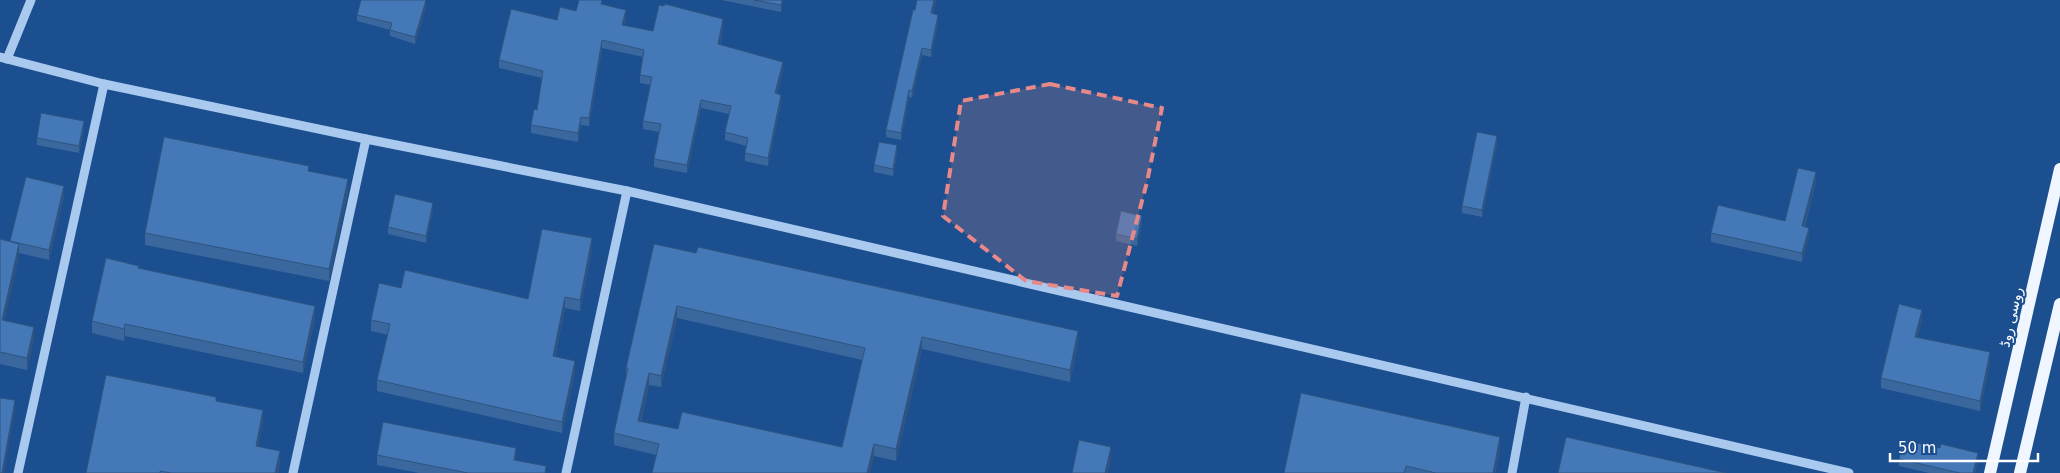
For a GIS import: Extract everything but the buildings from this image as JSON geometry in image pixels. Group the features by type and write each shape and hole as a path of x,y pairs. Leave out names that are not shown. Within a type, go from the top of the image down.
{"main road":[{"name":"روسی روڈ","path":"1990,473 2060,169"},
{"path":"2020,473 2060,304"}],"street":[{"path":"32,0 3,58 104,84 627,191 1850,473"},
{"path":"18,473 104,84"},
{"path":"294,473 366,139"},
{"path":"566,473 627,191"},
{"path":"1512,473 1526,397"}],"highlighted area":[{"path":"1050,84 1162,108 1147,182 1117,296 1026,281 943,216 961,101"}]}
